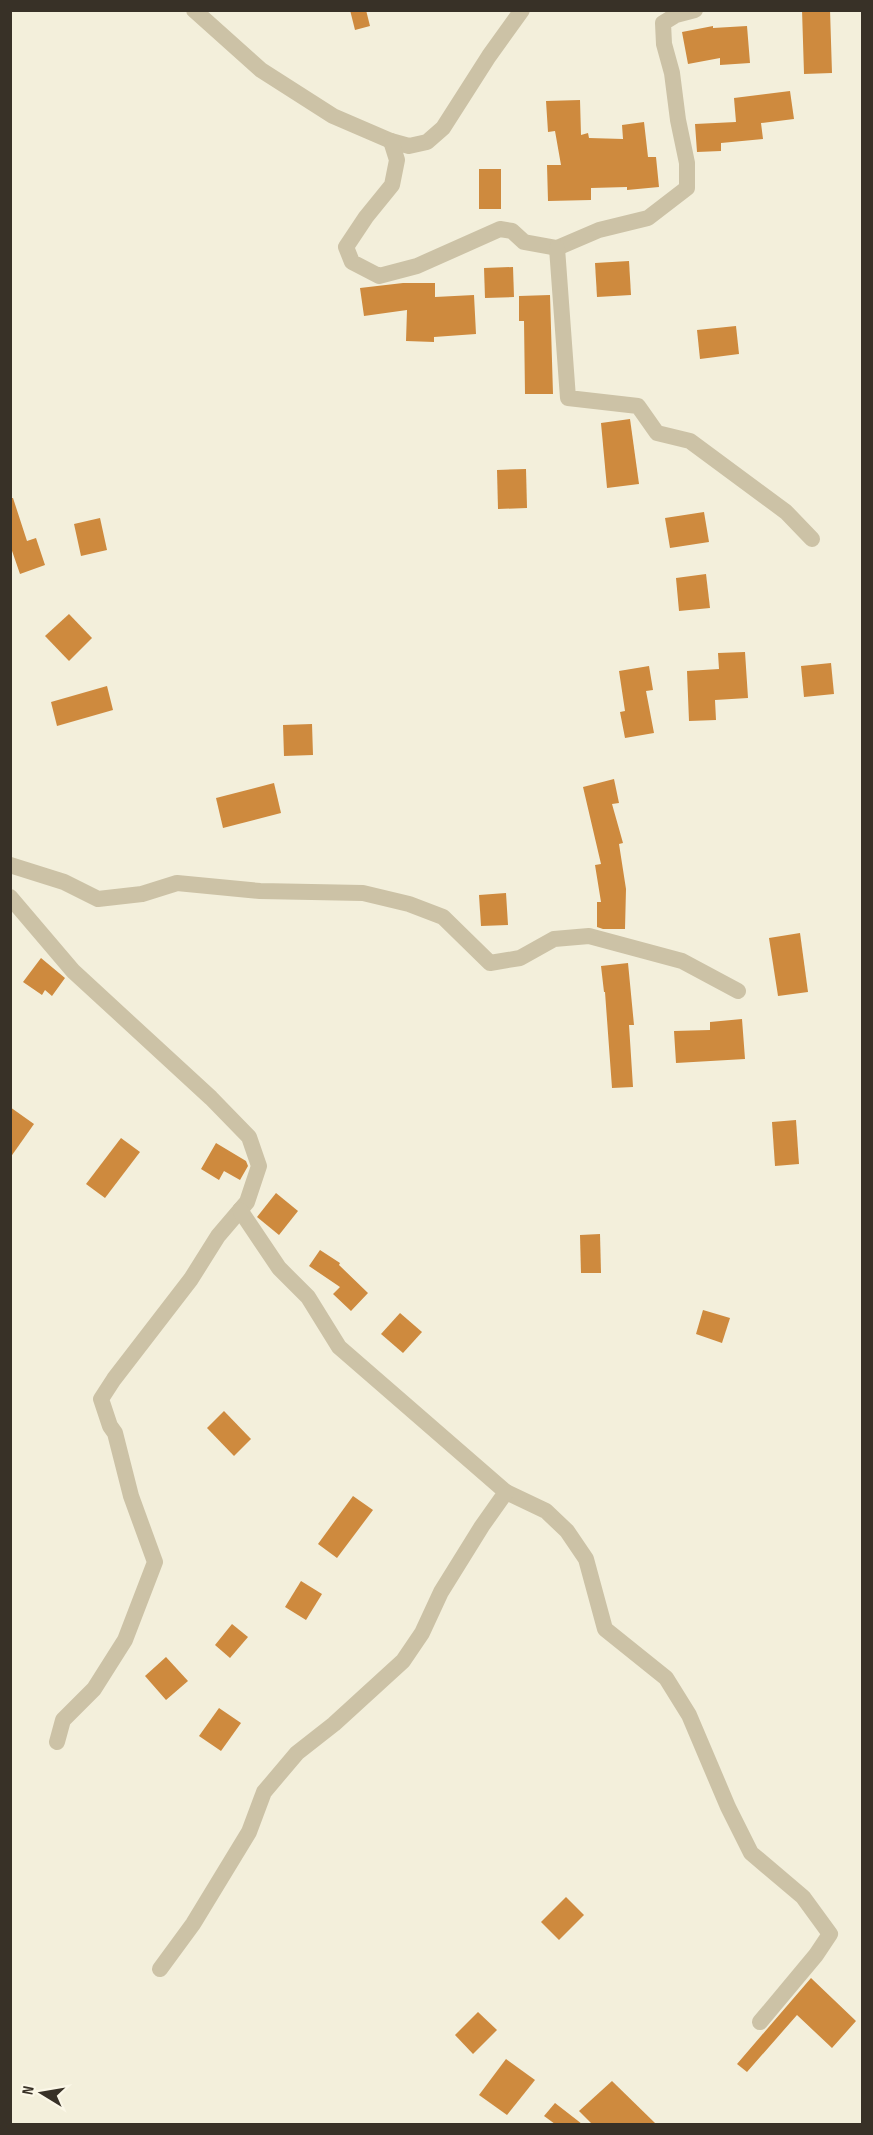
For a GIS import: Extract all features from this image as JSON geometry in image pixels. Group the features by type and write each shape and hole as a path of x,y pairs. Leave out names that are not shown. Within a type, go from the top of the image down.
{"street":[{"path":"194,10 261,70 333,116 391,141 409,146 427,142 443,128 489,56 522,10"},
{"path":"391,141 397,160 392,184 346,247 352,262 380,276 417,266 500,229 512,231 524,242 557,248 599,230 648,218 687,188 687,163 678,120 672,73 664,44 663,22 676,15 695,10"},
{"path":"557,248 568,398 638,406 657,433 690,441 786,512 812,539"},
{"path":"10,865 64,882 98,899 142,894 177,883 260,891 363,893 409,904 443,917 490,963 520,957 554,939 589,936 682,961 738,991"},
{"path":"10,897 73,971 212,1098 249,1137 259,1166 247,1202 218,1236 191,1279 101,1399 110,1426 115,1433 131,1496 155,1562 125,1640 94,1689 63,1720 57,1742"},
{"path":"240,1210 279,1268 308,1297 339,1347 506,1492 546,1511 567,1531 586,1559 605,1629 666,1678 689,1715 728,1807 751,1853 803,1897 830,1934 760,2022"},
{"path":"160,1969 193,1924 249,1832 264,1792 297,1753 334,1724 403,1661 422,1633 441,1592 506,1492"}],"building":[{"path":"350,10 366,10 370,26 355,30"},
{"path":"802,10 830,10 832,73 804,74"},
{"path":"713,26 713,28 747,26 750,63 720,65 720,58 688,64 682,32"},
{"path":"790,91 794,119 761,123 763,139 721,143 721,151 697,152 695,124 736,122 734,98"},
{"path":"580,100 581,135 588,133 589,138 623,139 622,125 644,122 648,157 656,157 659,187 627,190 627,187 591,188 591,200 548,201 547,165 561,165 555,131 548,132 546,101"},
{"path":"479,169 501,169 501,209 479,209"},
{"path":"629,261 631,295 597,297 595,263"},
{"path":"513,267 514,297 485,298 484,268"},
{"path":"403,283 435,283 435,297 474,295 476,334 434,337 434,342 406,341 407,310 364,316 360,288"},
{"path":"550,295 553,394 525,394 524,321 519,321 519,296"},
{"path":"736,326 739,354 700,359 697,330"},
{"path":"630,419 639,484 607,488 601,423"},
{"path":"526,469 527,508 498,509 497,470"},
{"path":"10,498 13,498 27,541 36,538 45,565 20,574 10,545"},
{"path":"704,512 709,542 670,548 665,518"},
{"path":"100,518 107,550 81,556 74,524"},
{"path":"706,574 710,608 679,611 676,578"},
{"path":"69,614 92,638 69,661 45,636"},
{"path":"745,652 748,698 715,700 716,720 689,721 687,671 719,669 718,653"},
{"path":"831,663 834,694 804,697 801,666"},
{"path":"649,666 653,690 646,691 654,733 625,738 620,712 625,711 619,671"},
{"path":"107,686 113,710 57,726 51,702"},
{"path":"312,724 313,755 284,756 283,725"},
{"path":"614,779 619,803 612,804 623,843 619,844 626,889 625,929 603,929 597,927 597,902 601,902 595,865 601,864 583,787"},
{"path":"274,783 281,813 223,828 216,798"},
{"path":"506,893 508,925 481,926 479,895"},
{"path":"800,933 808,992 778,996 769,938"},
{"path":"41,958 65,978 52,996 45,990 42,995 23,982"},
{"path":"628,963 634,1025 629,1025 633,1087 612,1088 601,966"},
{"path":"742,1019 745,1059 676,1063 674,1031 710,1030 710,1022"},
{"path":"10,1107 34,1124 10,1158"},
{"path":"796,1120 799,1164 775,1166 772,1122"},
{"path":"121,1138 140,1152 105,1198 86,1184"},
{"path":"216,1143 246,1161 248,1166 240,1180 224,1171 219,1180 201,1169"},
{"path":"276,1193 298,1211 279,1235 257,1217"},
{"path":"600,1234 601,1273 581,1273 580,1235"},
{"path":"320,1250 340,1263 339,1265 368,1293 351,1311 333,1294 340,1287 309,1266"},
{"path":"703,1310 730,1318 722,1343 696,1334"},
{"path":"400,1313 422,1332 403,1353 381,1334"},
{"path":"224,1411 251,1439 234,1456 207,1428"},
{"path":"353,1496 373,1510 337,1558 318,1544"},
{"path":"301,1581 322,1594 306,1620 285,1607"},
{"path":"232,1624 248,1637 230,1658 215,1645"},
{"path":"166,1657 188,1681 166,1700 145,1676"},
{"path":"219,1708 241,1723 221,1751 199,1736"},
{"path":"566,1897 584,1915 559,1940 541,1922"},
{"path":"811,1978 856,2021 832,2048 797,2015 747,2072 737,2064"},
{"path":"478,2012 497,2030 473,2054 455,2035"},
{"path":"506,2059 535,2080 507,2115 479,2095"},
{"path":"612,2081 656,2124 592,2124 579,2111"},
{"path":"555,2103 582,2124 555,2124 544,2116"}]}
